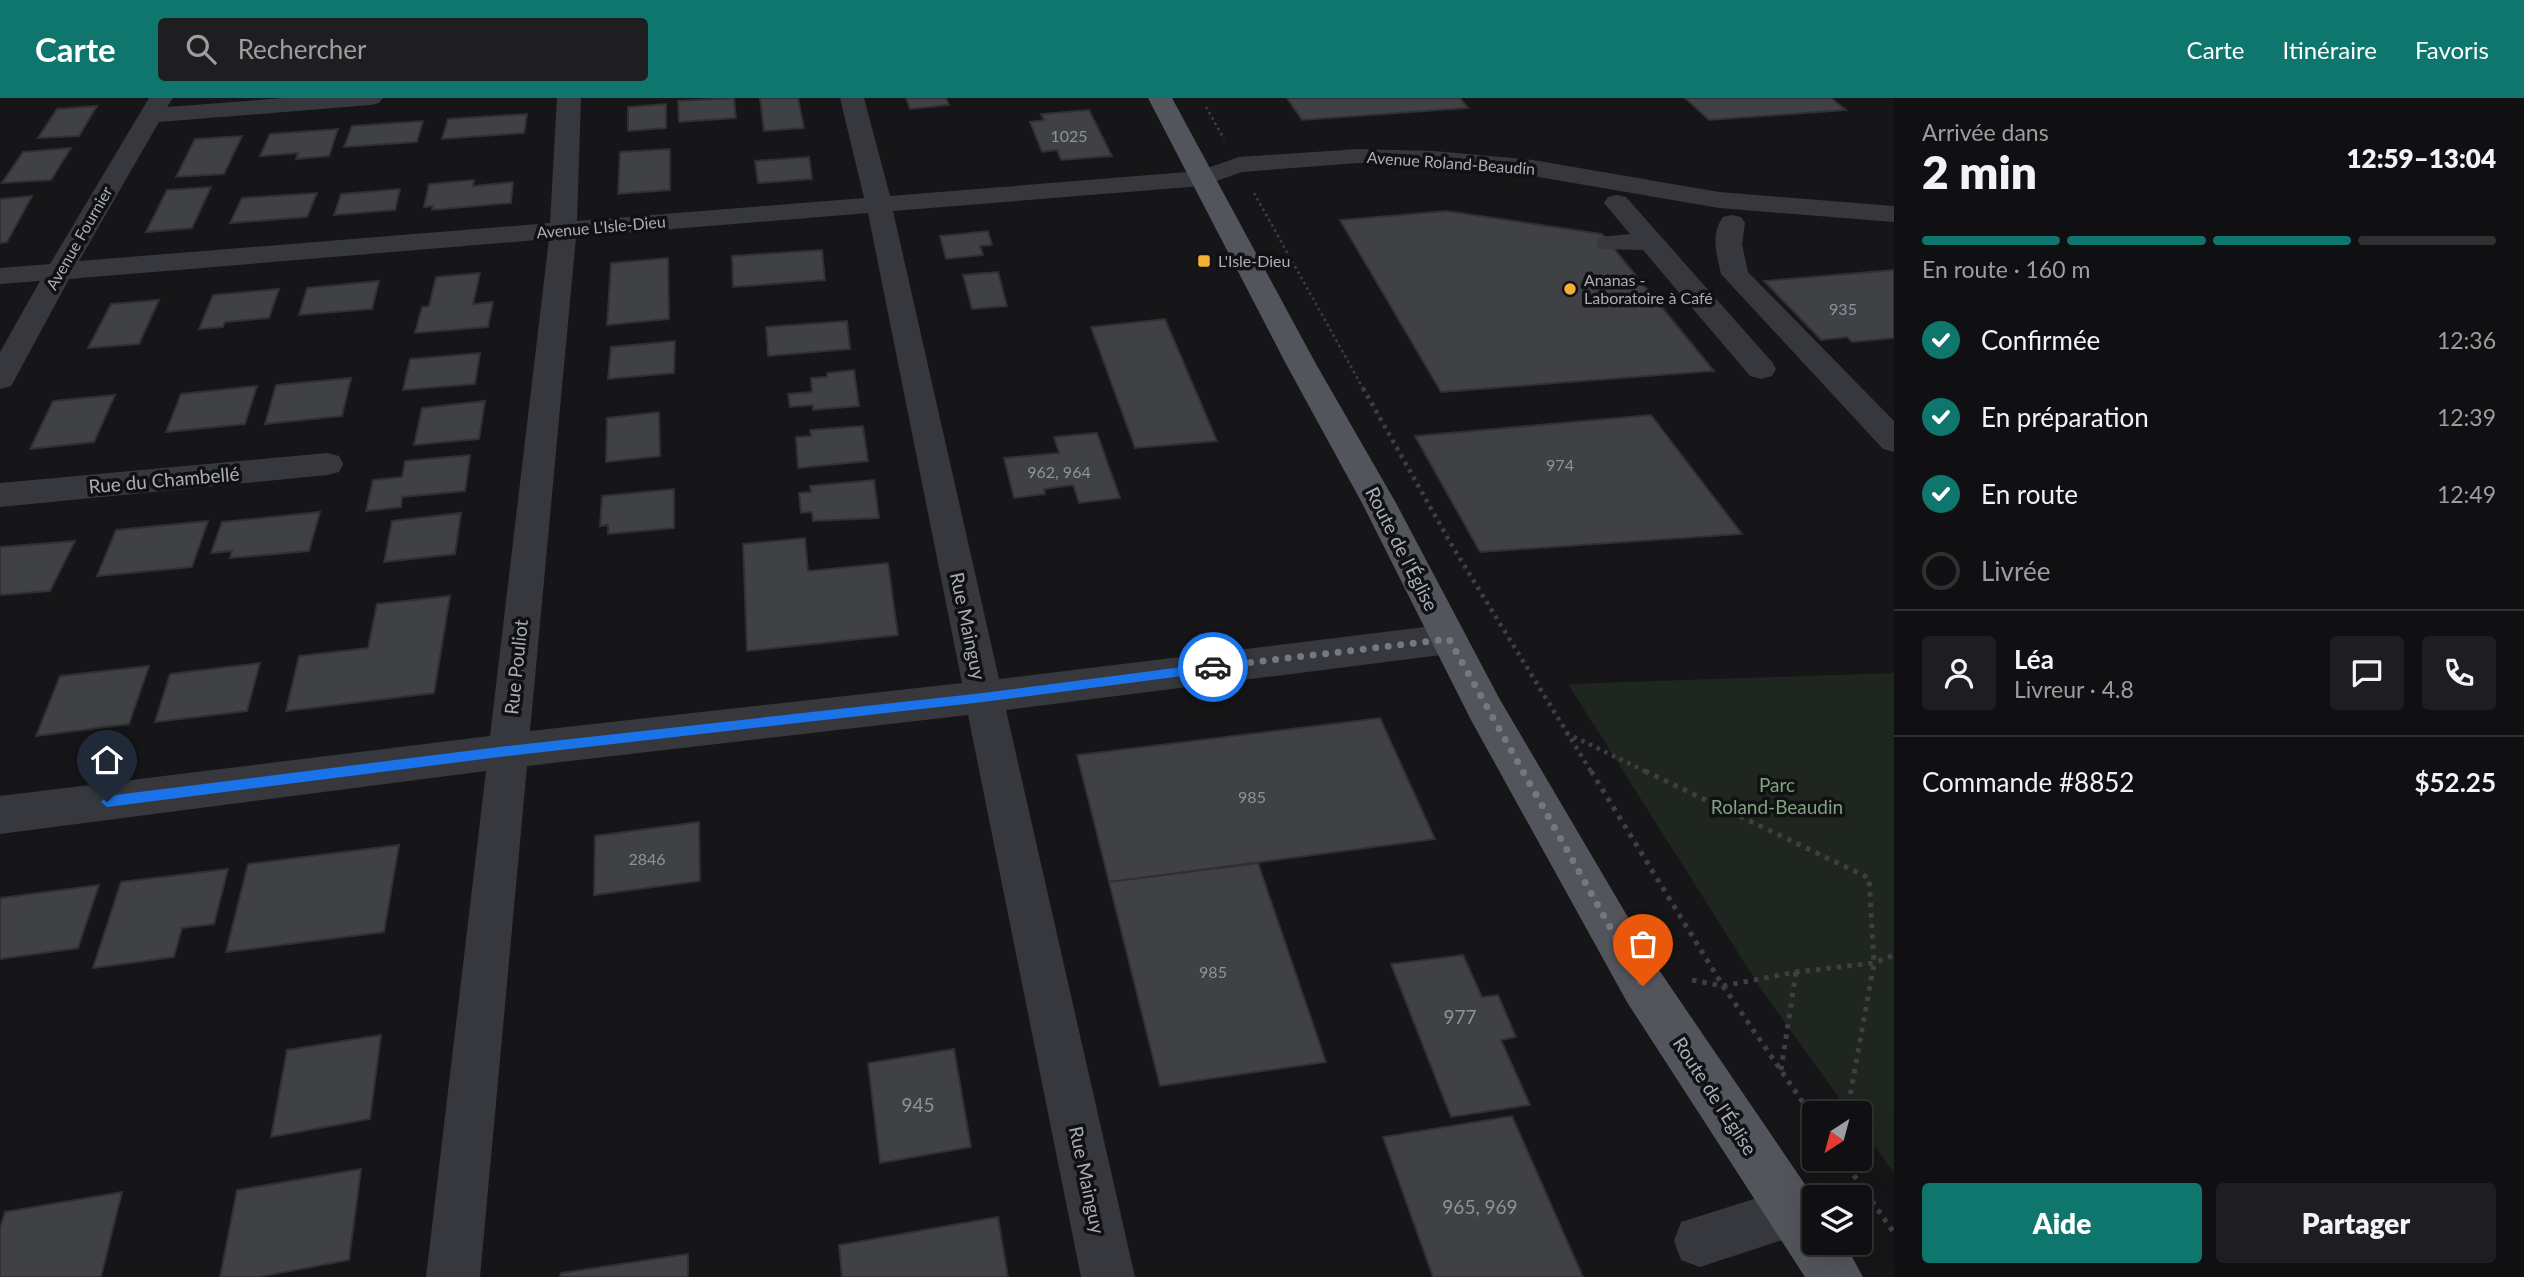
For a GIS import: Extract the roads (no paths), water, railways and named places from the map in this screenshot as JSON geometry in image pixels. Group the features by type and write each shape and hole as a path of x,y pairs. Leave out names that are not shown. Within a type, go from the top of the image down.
{"main road":[{"name":"Route de l'Église","path":"1160,98 1379,503 1449,639 1643,986 1836,1277"}],"street":[{"path":"155,107 371,98"},
{"name":"Rue Pouliot","path":"453,1277 563,230 569,98"},
{"name":"Rue Mainguy","path":"852,98 879,205 1108,1277"},
{"name":"Avenue Fournier","path":"0,379 155,107"},
{"name":"Avenue Roland-Beaudin","path":"1202,178 1239,165 1359,156 1434,158 1534,168 1719,200 1894,214"},
{"name":"Avenue L'Isle-Dieu","path":"0,275 1202,178"},
{"name":"Avenue Roland-Beaudin","path":"1202,178 1251,188 1384,178 1454,180 1509,186 1732,223 1894,236"},
{"path":"1617,203 1761,369"},
{"path":"1732,223 1727,244 1735,274 1894,441"},
{"path":"1610,243 1651,242"},
{"name":"Rue du Chambellé","path":"0,495 327,464"},
{"path":"0,815 507,751 983,697 1449,639"},
{"path":"1700,1241 1792,1213"}],"place":[{"name":"L'Isle-Dieu","path":"1204,261"},
{"name":"Ananas - Laboratoire à Café","path":"1570,289"}],"park label":[{"name":"Parc Roland-Beaudin","path":"1777,796"}]}
